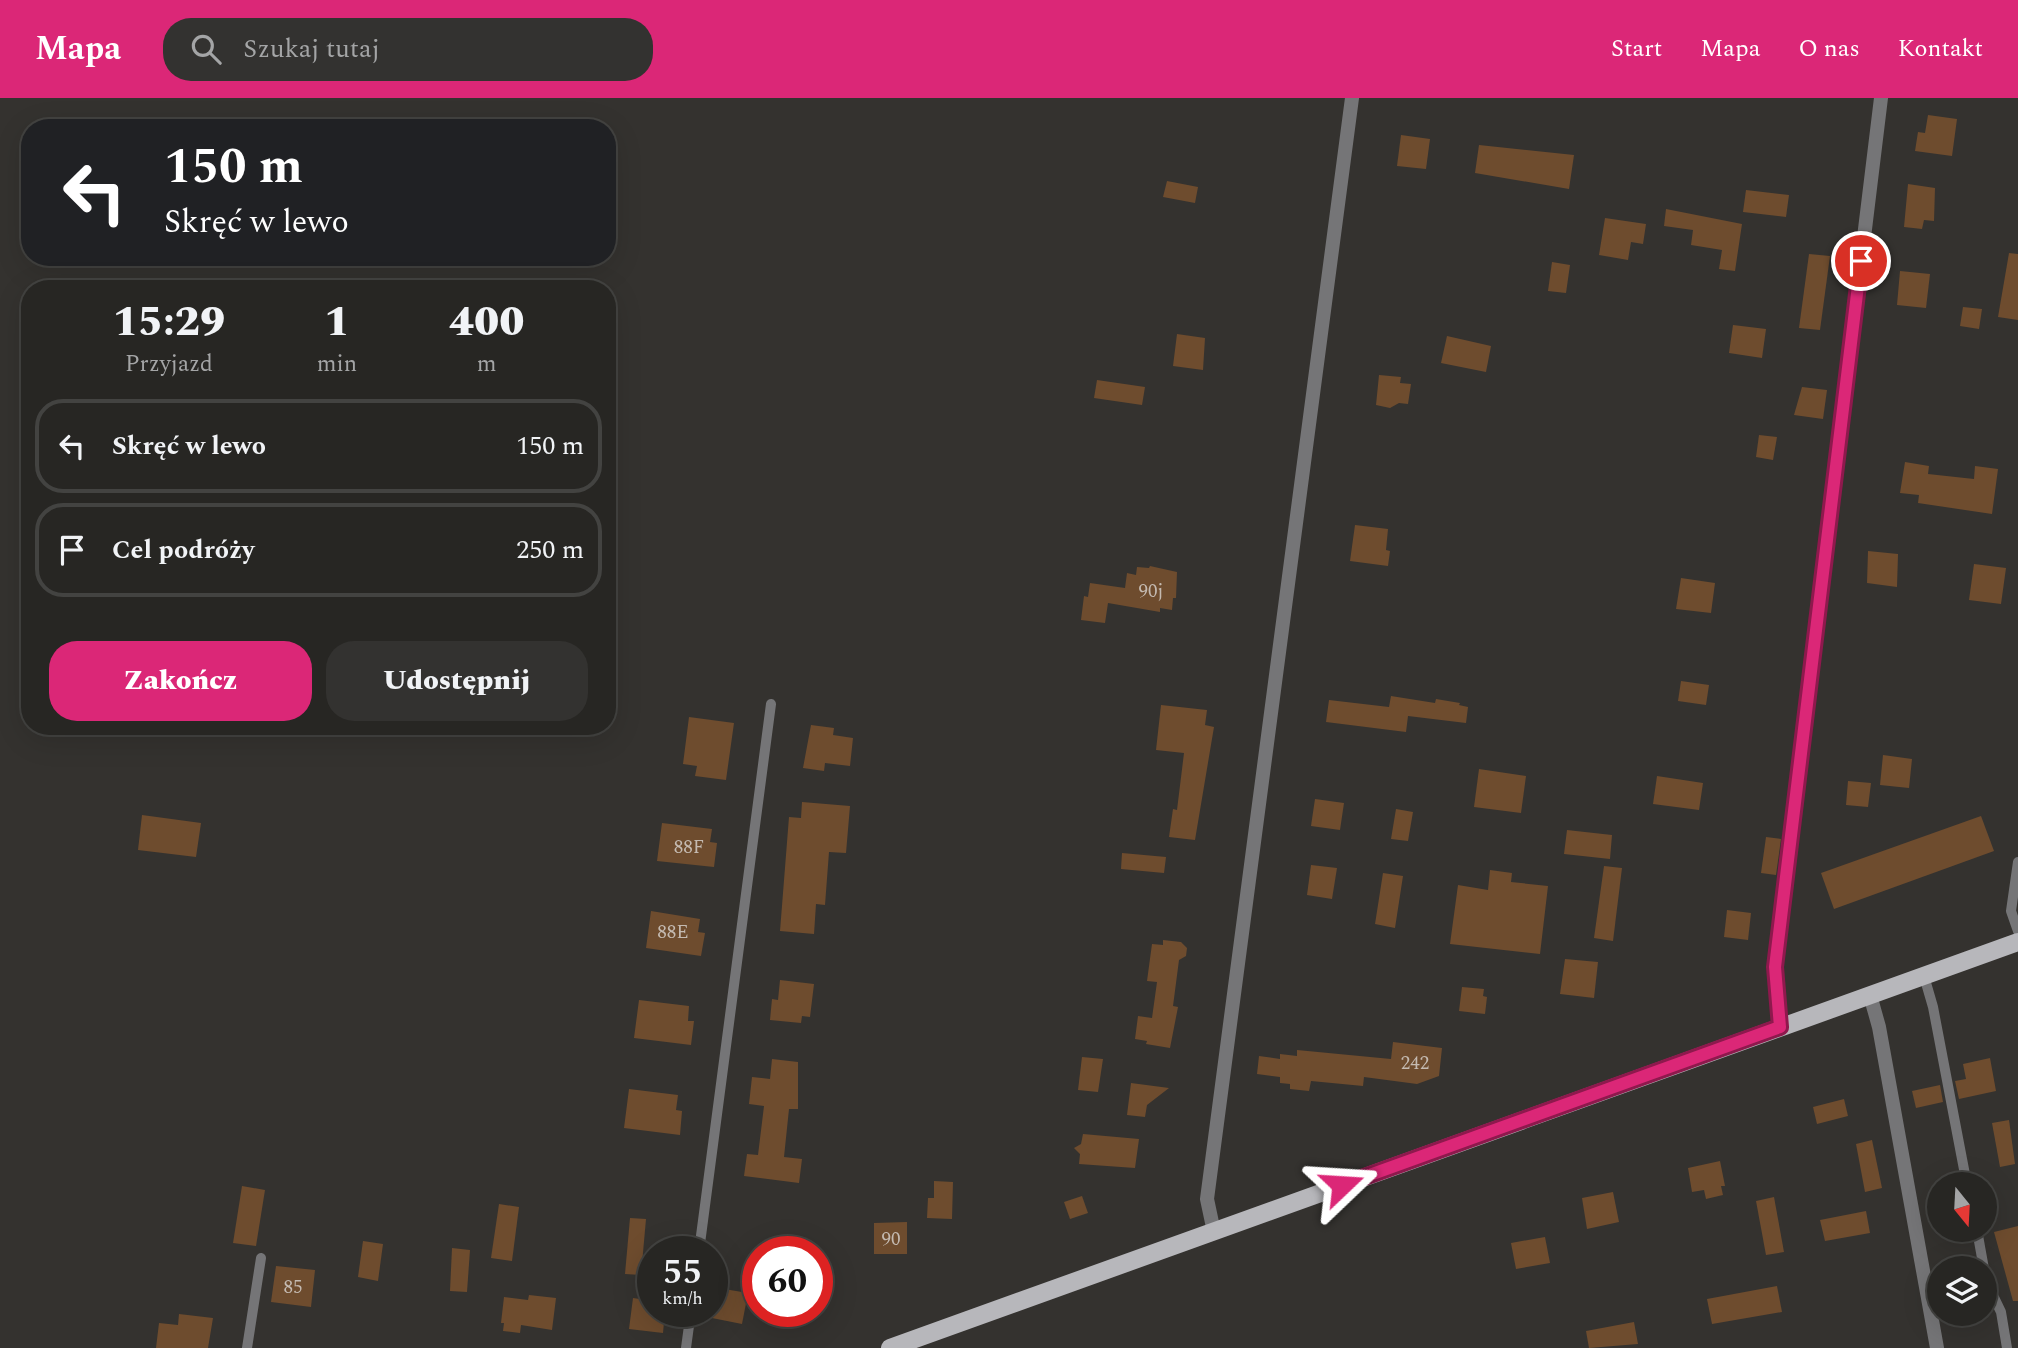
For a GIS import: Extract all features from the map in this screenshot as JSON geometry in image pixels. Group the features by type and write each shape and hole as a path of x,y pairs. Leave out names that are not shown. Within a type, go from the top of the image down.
{"main road":[{"path":"890,1348 2018,942"}],"street":[{"path":"1214,1232 1207,1199 1352,98"},
{"path":"1780,1027 1775,967 1881,98"},
{"path":"1870,995 1879,1027 1937,1348"}],"lane":[{"path":"701,1236 771,704"},
{"path":"2018,862 2011,911 2018,931"},
{"path":"1924,976 1933,1007 1965,1172"},
{"path":"247,1348 261,1258"},
{"path":"1997,1304 2007,1348"},
{"path":"686,1348 689,1327"}],"building":[{"path":"1928,115 1957,119 1952,156 1915,151 1918,132 1925,133"},
{"path":"1401,135 1430,139 1426,169 1397,166"},
{"path":"1479,145 1574,155 1569,189 1475,173"},
{"path":"1167,181 1198,187 1195,203 1163,197"},
{"path":"1908,184 1935,188 1934,221 1924,220 1922,229 1904,227"},
{"path":"1746,190 1789,195 1786,217 1743,212"},
{"path":"1666,209 1742,224 1735,271 1719,269 1722,250 1691,245 1693,230 1664,226"},
{"path":"1605,218 1646,224 1643,244 1631,242 1628,260 1599,255"},
{"path":"2009,253 2018,254 2018,320 1998,317"},
{"path":"1809,254 1830,256 1820,330 1799,328"},
{"path":"1552,262 1570,265 1566,293 1548,291"},
{"path":"1900,271 1930,274 1926,308 1897,305"},
{"path":"1963,307 1982,309 1979,329 1960,326"},
{"path":"1733,325 1766,329 1762,358 1729,353"},
{"path":"1177,334 1205,338 1203,370 1173,366"},
{"path":"1447,336 1491,346 1486,372 1441,363"},
{"path":"1379,375 1401,377 1400,383 1411,384 1408,404 1399,403 1390,408 1376,405"},
{"path":"1097,380 1145,387 1142,405 1094,398"},
{"path":"1802,387 1827,390 1823,419 1794,415"},
{"path":"1759,435 1777,437 1773,460 1756,457"},
{"path":"1905,462 1929,466 1928,474 1974,479 1975,466 1998,469 1992,514 1918,503 1919,495 1900,493"},
{"path":"1355,525 1388,529 1388,566 1350,561"},
{"path":"1868,551 1898,554 1897,587 1867,583"},
{"path":"1974,564 2006,568 2001,604 1969,600"},
{"path":"1150,566 1177,572 1176,598 1173,598 1172,610 1160,608 1160,612 1108,603 1105,623 1081,620 1084,596 1088,597 1090,583 1125,588 1127,573 1136,575 1137,567"},
{"path":"1681,578 1715,583 1711,613 1676,609"},
{"path":"1681,681 1709,685 1706,705 1678,701"},
{"path":"1391,696 1435,703 1436,699 1460,703 1459,705 1468,707 1466,723 1408,716 1406,732 1326,722 1329,700 1389,707"},
{"path":"1161,705 1207,710 1205,725 1214,727 1195,840 1169,837 1173,809 1177,810 1184,753 1156,750"},
{"path":"689,717 734,723 726,780 695,776 697,766 683,764"},
{"path":"811,725 834,728 833,735 853,738 850,766 825,763 824,771 803,768"},
{"path":"1883,755 1912,759 1909,788 1880,785"},
{"path":"1479,769 1526,776 1521,813 1474,807"},
{"path":"1657,776 1703,783 1699,810 1653,804"},
{"path":"1848,781 1871,783 1868,807 1846,805"},
{"path":"1315,799 1344,803 1340,830 1311,826"},
{"path":"802,802 850,806 846,853 829,852 825,905 816,904 814,934 780,931 789,817 801,818"},
{"path":"1396,809 1413,812 1408,841 1391,839"},
{"path":"142,815 201,823 196,857 138,850"},
{"path":"1981,816 1994,851 1834,909 1821,873"},
{"path":"662,823 712,829 710,842 717,843 714,867 657,861"},
{"path":"1567,830 1612,835 1610,859 1564,854"},
{"path":"1766,837 1781,839 1776,875 1761,873"},
{"path":"1122,853 1166,857 1164,873 1121,869"},
{"path":"1311,865 1337,868 1332,899 1307,895"},
{"path":"1604,866 1622,868 1613,941 1594,938"},
{"path":"1490,870 1512,873 1511,882 1548,886 1540,954 1450,944 1458,885 1488,890"},
{"path":"1383,873 1403,876 1395,928 1375,924"},
{"path":"1727,910 1751,913 1748,940 1724,937"},
{"path":"651,911 700,919 698,932 705,933 701,956 646,948"},
{"path":"1163,940 1181,942 1187,948 1186,956 1179,960 1173,1006 1178,1007 1170,1048 1146,1044 1147,1041 1135,1039 1138,1016 1152,1018 1157,982 1147,981 1152,944 1163,945"},
{"path":"1565,959 1598,962 1594,998 1560,994"},
{"path":"780,980 814,984 810,1017 802,1016 801,1023 770,1020 772,999 778,1000"},
{"path":"1462,987 1484,989 1483,996 1487,997 1485,1014 1459,1011"},
{"path":"639,1000 689,1006 688,1021 694,1021 691,1045 634,1038"},
{"path":"1393,1042 1442,1048 1439,1076 1417,1084 1364,1077 1363,1086 1311,1081 1309,1091 1290,1089 1290,1084 1280,1083 1280,1077 1257,1074 1259,1056 1280,1059 1280,1054 1297,1056 1297,1050 1391,1059"},
{"path":"1082,1057 1103,1059 1098,1092 1078,1090"},
{"path":"1990,1058 1996,1091 1959,1099 1955,1081 1966,1079 1963,1064"},
{"path":"772,1059 798,1062 798,1109 789,1109 784,1157 802,1159 799,1183 744,1176 747,1154 758,1155 764,1106 749,1104 752,1077 770,1079"},
{"path":"1131,1083 1169,1088 1147,1105 1145,1117 1127,1115"},
{"path":"1940,1085 1943,1102 1916,1108 1912,1091"},
{"path":"629,1089 678,1095 676,1110 682,1111 680,1135 624,1128"},
{"path":"1844,1099 1848,1116 1817,1124 1813,1107"},
{"path":"2009,1120 2015,1164 2000,1167 1992,1123"},
{"path":"1083,1134 1139,1139 1135,1168 1079,1164 1080,1154 1074,1148 1081,1144"},
{"path":"1872,1140 1882,1188 1865,1192 1856,1144"},
{"path":"1720,1161 1725,1186 1721,1186 1723,1195 1706,1199 1704,1190 1692,1192 1688,1168"},
{"path":"934,1181 953,1182 952,1219 927,1218 928,1198 934,1198"},
{"path":"242,1186 265,1190 256,1246 233,1243"},
{"path":"1613,1192 1619,1222 1587,1229 1582,1198"},
{"path":"1082,1196 1088,1213 1070,1219 1064,1202"},
{"path":"1774,1197 1784,1252 1766,1255 1756,1201"},
{"path":"499,1204 519,1207 512,1261 491,1258"},
{"path":"1866,1211 1870,1233 1825,1241 1820,1220"},
{"path":"630,1218 646,1219 644,1236 637,1236 637,1275 625,1274"},
{"path":"907,1222 907,1254 874,1254 874,1223"},
{"path":"2018,1226 2018,1301 2013,1301 1997,1242 1997,1231"},
{"path":"1545,1237 1550,1263 1516,1269 1511,1243"},
{"path":"363,1241 383,1244 378,1281 358,1277"},
{"path":"452,1248 470,1250 467,1292 450,1291"},
{"path":"276,1266 315,1270 311,1307 271,1302"},
{"path":"1777,1286 1782,1312 1712,1324 1707,1299"},
{"path":"728,1290 742,1292 742,1324 728,1321"},
{"path":"529,1295 556,1298 552,1330 521,1325 520,1333 503,1331 504,1323 501,1323 504,1297 528,1300"},
{"path":"633,1298 637,1299 637,1327 664,1327 663,1333 629,1329"},
{"path":"179,1314 213,1318 208,1348 156,1348 159,1323 178,1325"},
{"path":"1634,1322 1638,1344 1589,1348 1586,1331"}],"route":[{"path":"1342,1185 1780,1027 1775,967 1861,261"}]}
